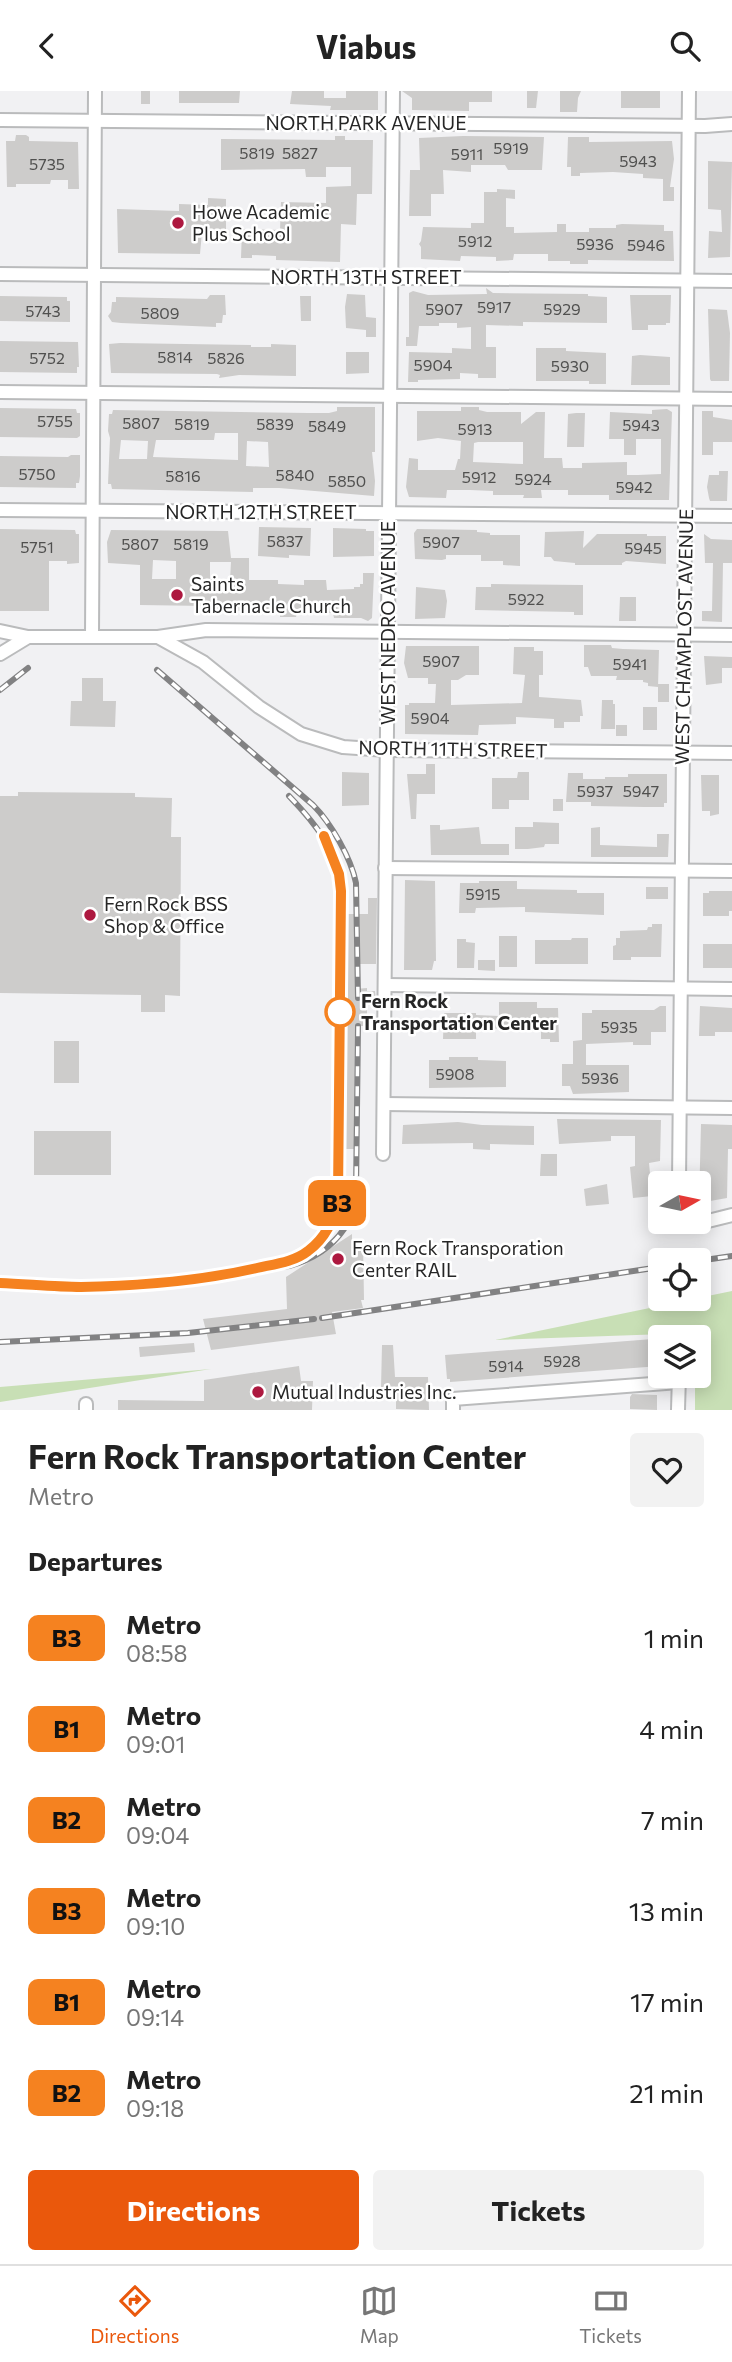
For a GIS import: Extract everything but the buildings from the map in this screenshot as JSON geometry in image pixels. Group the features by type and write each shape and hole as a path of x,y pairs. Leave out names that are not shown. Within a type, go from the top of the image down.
{"street":[{"path":"92,636 95,91"},
{"name":"WEST NEDRO AVENUE","path":"383,1154 393,91"},
{"name":"WEST CHAMPLOST AVENUE","path":"679,1171 689,91"},
{"name":"NORTH PARK AVENUE","path":"0,120 688,126 732,124"},
{"name":"NORTH 13TH STREET","path":"0,274 732,281"},
{"path":"0,392 732,398"},
{"name":"NORTH 12TH STREET","path":"0,510 732,516"},
{"path":"158,637 206,630 732,635"},
{"name":"NORTH 11TH STREET","path":"0,631 28,637 158,637 203,663 259,707 301,734 343,747 387,750 732,753"},
{"path":"0,654 28,637"},
{"path":"386,868 732,871"},
{"path":"386,985 732,989"},
{"path":"384,1104 732,1108"},
{"path":"711,1220 732,1215"},
{"path":"453,1405 648,1383"},
{"path":"678,1410 679,1388"}],"green space":[{"path":"732,1291 732,1410 695,1410 695,1388 711,1388 711,1325 648,1325 648,1335 495,1340 648,1308 648,1311 711,1311 711,1295"},
{"path":"211,1369 0,1402 0,1387"}],"railway":[{"path":"0,690 28,668"},
{"path":"157,670 313,805 333,831 350,863 356,883 358,998"},
{"path":"289,796 324,839 336,863 341,891 340,998"},
{"path":"306,1252 326,1232 337,1206 340,1026"},
{"path":"352,1216 356,1192 358,1026"},
{"path":"0,1284 81,1287 145,1283 289,1266 320,1252 344,1229"},
{"path":"711,1259 732,1256"},
{"path":"322,1318 648,1269"},
{"path":"0,1342 188,1333 314,1319"}],"metro line":[{"name":"B3","path":"0,1283 80,1287 198,1278 292,1259 309,1251 320,1240 334,1216 338,1196 341,927 341,883 324,836"}],"place":[{"name":"Howe Academic Plus School","path":"178,223"},
{"name":"Saints Tabernacle Church","path":"177,595"},
{"name":"Fern Rock BSS Shop & Office","path":"90,915"},
{"name":"Fern Rock Transportation Center","path":"340,1012"},
{"name":"Fern Rock Transporation Center RAIL","path":"338,1259"},
{"name":"Mutual Industries Inc.","path":"258,1392"}]}
